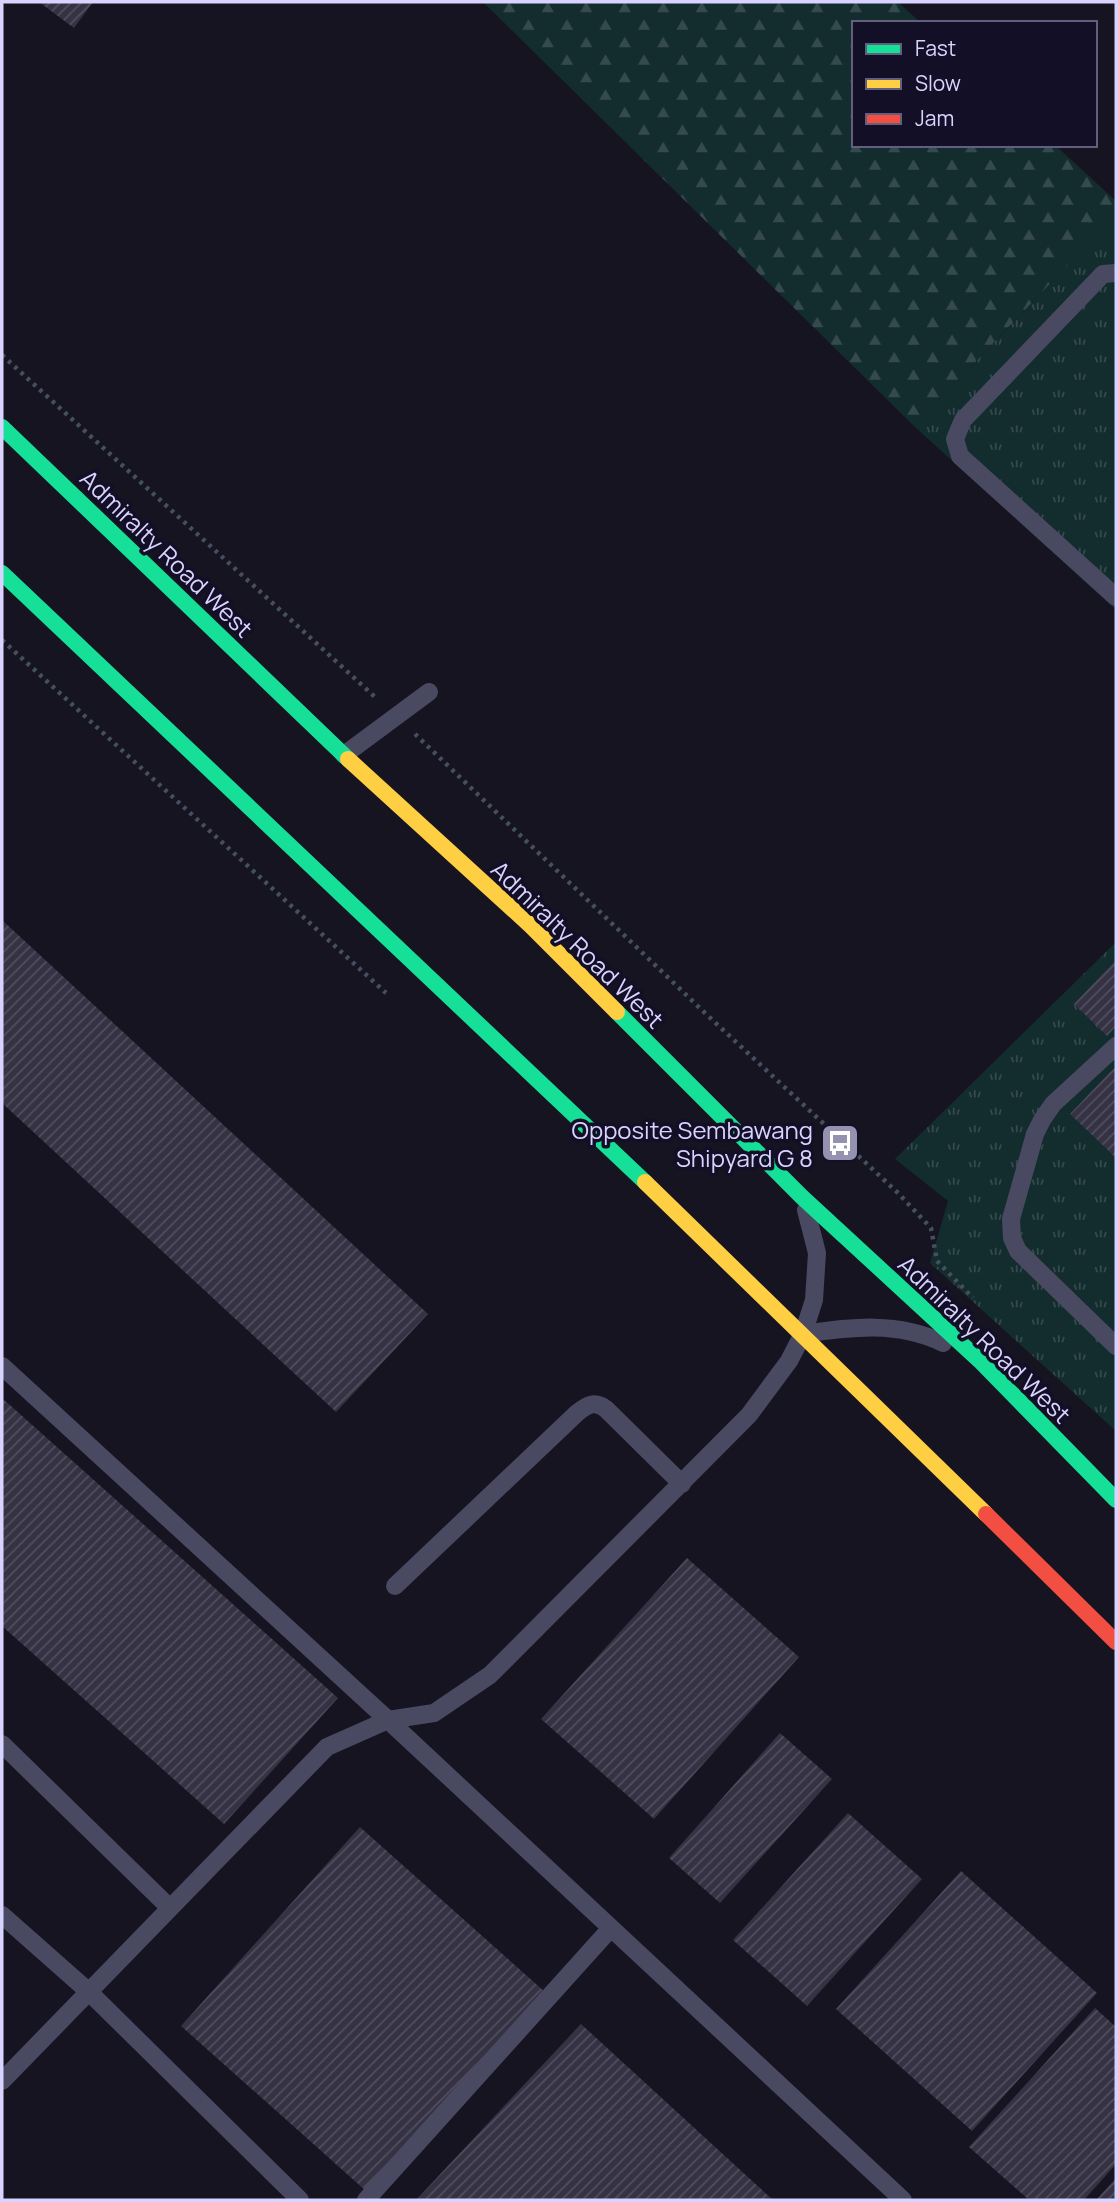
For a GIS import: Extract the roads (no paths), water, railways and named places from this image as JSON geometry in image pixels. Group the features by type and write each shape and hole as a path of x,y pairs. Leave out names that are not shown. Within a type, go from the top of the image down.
{"main road":[{"name":"Admiralty Road West","path":"2,427 344,755 531,926 802,1197 979,1360 1116,1500"},
{"path":"2,573 803,1334 1116,1642"}],"lane":[{"path":"1116,273 1102,274 1036,342 963,420 956,439 960,456 1116,597"},
{"path":"344,755 429,692"},
{"path":"1116,1046 1053,1104 1042,1120 1035,1134 1012,1219 1012,1238 1017,1251 1116,1346"},
{"path":"2,2081 327,1747 388,1720 434,1713 490,1675 749,1415 789,1361 803,1334 814,1300 817,1254 802,1197"},
{"path":"803,1334 850,1327 886,1327 925,1334 979,1360"},
{"path":"2,1366 388,1720 904,2200"},
{"path":"395,1586 577,1413 591,1404 599,1404 606,1409 682,1483"},
{"path":"2,1744 170,1908"},
{"path":"2,1915 88,1992 300,2200"},
{"path":"366,2200 611,1928"}],"place":[{"name":"Opposite Sembawang Shipyard G 8","path":"840,1143"}]}
